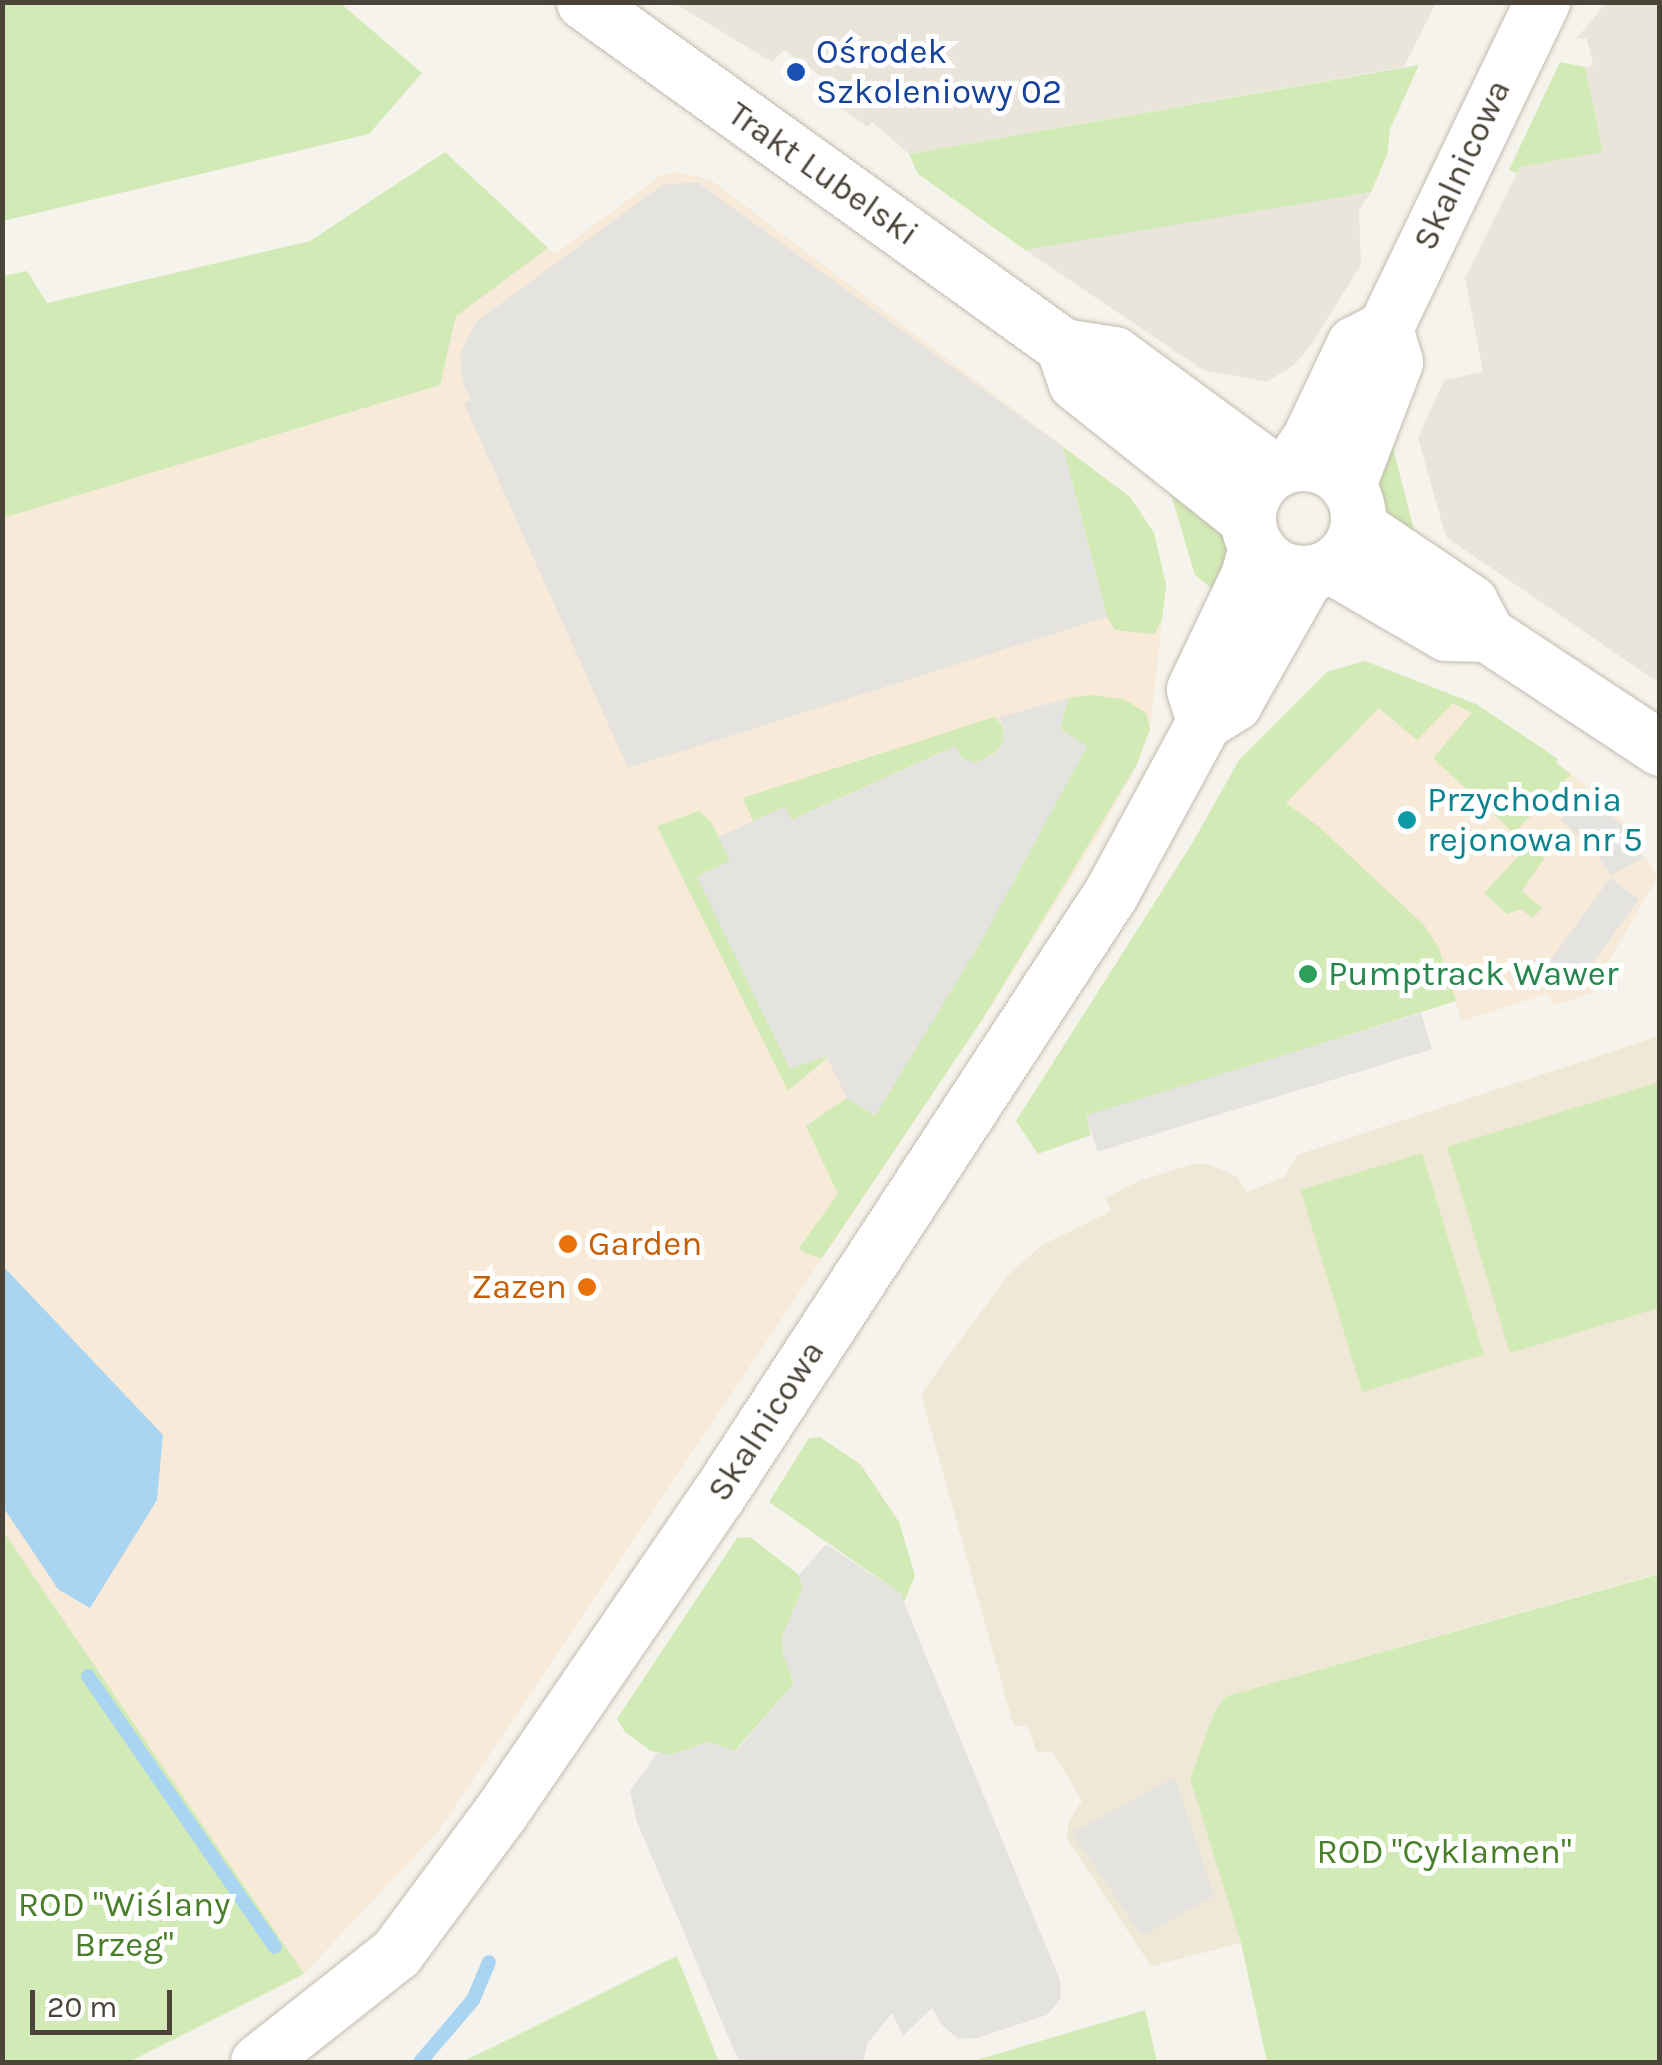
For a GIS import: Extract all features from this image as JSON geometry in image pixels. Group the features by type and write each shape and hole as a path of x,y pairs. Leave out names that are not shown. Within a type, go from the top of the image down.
{"street":[{"name":"Trakt Lubelski","path":"584,2 1063,346 1114,354 1283,468"},
{"name":"Skalnicowa","path":"1283,468 1310,437 1354,344 1385,328 1542,2"},
{"name":"Skalnicowa","path":"258,2062 396,1953 500,1813 728,1480 1111,893 1204,722 1234,703 1336,538 1395,362 1385,328"},
{"name":"Trakt Lubelski","path":"1063,346 1076,383 1252,533"},
{"path":"1204,722 1194,690 1248,576 1255,492 1283,468 1322,465 1336,538 1446,633 1487,634 1660,748"},
{"path":"1252,533 1284,569 1336,538"}],"shaded area":[{"path":"674,3 1436,3 1404,67 909,154 872,122 868,127 813,90 821,76 784,50 772,62"},
{"path":"1606,3 1659,3 1659,683 1446,537 1418,438 1444,380 1483,372 1465,278 1520,167 1603,152 1585,67 1593,65 1587,39 1577,38"},
{"path":"677,172 711,180 1130,497 1154,533 1166,585 1150,729 1136,766 1099,834 982,1020 439,1830 304,1974 3,1531 2,518 440,385 456,316 548,248 555,254 660,176"},
{"path":"697,182 1063,447 1107,617 628,768 464,404 471,399 463,385 460,353 476,322 662,185"},
{"path":"1371,192 1359,210 1361,265 1309,348 1294,365 1267,382 1203,370 1025,250"},
{"path":"1409,677 1552,759 1629,828 1657,878 1591,993 1555,1005 1547,994 1462,1021 1438,946 1318,826 1275,796"},
{"path":"1068,698 1060,729 1087,746 982,940 875,1116 847,1098 826,1056 790,1069 697,877 730,861 718,837 785,807 792,820 956,746 962,759 976,763 996,753 1004,741 1004,726 997,718"},
{"path":"1586,793 1623,826 1643,858 1611,875 1587,841 1560,820"},
{"path":"1610,878 1639,899 1575,987 1546,966"},
{"path":"1421,1013 1432,1049 1097,1152 1086,1115"},
{"path":"1659,1036 1659,1573 1227,1696 1190,1779 1241,1943 1151,1966 1067,1839 1069,1821 1082,1801 1052,1751 1037,1753 1027,1725 1014,1727 921,1394 1008,1275 1042,1245 1111,1211 1105,1198 1139,1181 1192,1164 1209,1164 1237,1177 1247,1192 1285,1177 1297,1155"},
{"path":"826,1544 900,1593 1060,1980 1061,1998 1047,2015 977,2038 958,2039 942,2025 932,2008 903,2036 892,2013 867,2044 863,2062 739,2062 637,1822 630,1791 658,1752 671,1755 708,1742 736,1751 794,1683 783,1653 782,1637 803,1588 799,1575"},
{"path":"1175,1777 1214,1896 1142,1936 1072,1833"}],"green space":[{"path":"2,3 340,3 422,73 369,134 3,221"},
{"path":"1560,62 1585,67 1603,152 1520,167 1517,173 1509,170"},
{"path":"1419,65 1390,129 1387,155 1371,192 1025,250 918,174 909,154"},
{"path":"445,152 548,248 456,316 440,385 3,518 3,276 27,271 47,303 310,241"},
{"path":"1389,432 1415,534 1391,520 1379,492 1376,478"},
{"path":"1063,447 1130,497 1154,533 1166,585 1162,620 1154,634 1115,630 1107,617"},
{"path":"1171,494 1225,537 1229,553 1218,593 1195,575"},
{"path":"1365,661 1476,704 1558,759 1556,763 1571,774 1514,833 1433,758 1472,713 1453,703 1417,740 1379,708 1286,803 1318,826 1424,925 1438,946 1456,1001 1087,1118 1091,1135 1038,1154 1016,1121 1193,842 1239,760 1327,672"},
{"path":"1090,695 1124,699 1146,713 1150,729 1136,766 982,1020 822,1258 806,1254 799,1248 838,1194 806,1126 847,1098 875,1115 1086,746 1060,729 1058,723 1068,698"},
{"path":"994,717 1003,726 1004,741 996,752 976,763 962,759 955,746 791,820 785,807 753,821 743,798"},
{"path":"699,811 711,822 731,861 698,876 790,1068 821,1055 827,1058 788,1091 657,826"},
{"path":"1531,843 1544,859 1522,891 1542,908 1533,918 1521,909 1507,914 1484,893"},
{"path":"1659,1082 1659,1308 1510,1353 1447,1147"},
{"path":"1422,1153 1484,1355 1362,1392 1301,1190"},
{"path":"820,1437 861,1465 899,1522 915,1576 904,1602 900,1593 769,1502 809,1438"},
{"name":"ROD \"Wiślany Brzeg\"","path":"3,1531 304,1974 129,2062 3,2062"},
{"path":"750,1537 799,1575 803,1588 782,1637 783,1653 794,1683 735,1751 708,1742 671,1755 651,1751 625,1732 617,1719 737,1538"},
{"name":"ROD \"Cyklamen\"","path":"1659,1574 1659,2062 1267,2062 1241,1943 1190,1779 1215,1711 1227,1696"},
{"path":"677,1956 719,2062 461,2062 487,2050"},
{"path":"1145,2010 1157,2062 970,2062 1125,2016"}],"water":[{"path":"3,1266 163,1435 157,1500 90,1608 58,1589 3,1507"}],"waterway":[{"path":"88,1676 275,1947"},
{"path":"420,2062 473,2000 489,1962"}],"place":[{"name":"Ośrodek Szkoleniowy 02","path":"796,72"},
{"name":"Przychodnia rejonowa nr 5","path":"1407,820"},
{"name":"Pumptrack Wawer","path":"1308,974"},
{"name":"Garden","path":"568,1244"},
{"name":"Zazen","path":"587,1287"}]}
